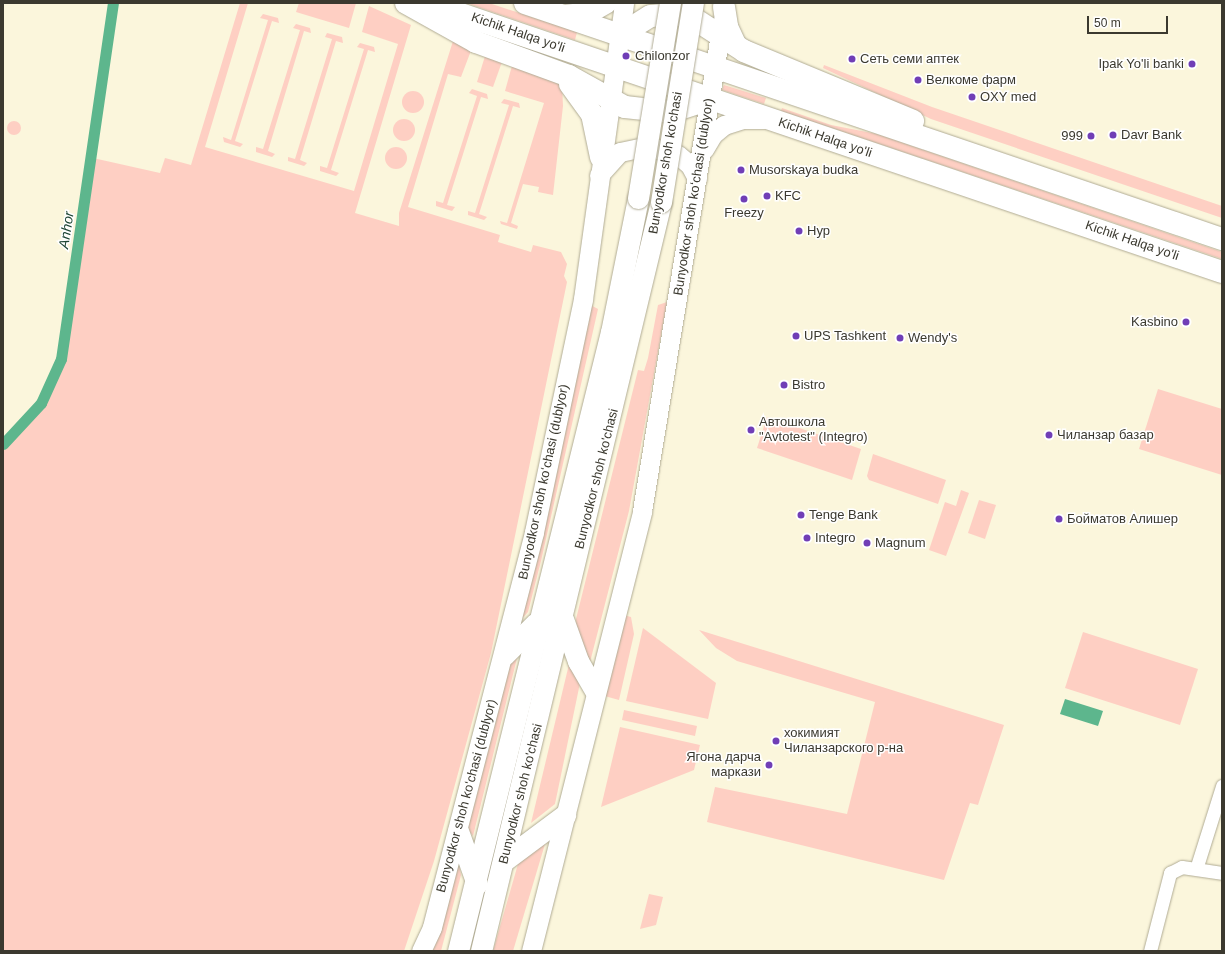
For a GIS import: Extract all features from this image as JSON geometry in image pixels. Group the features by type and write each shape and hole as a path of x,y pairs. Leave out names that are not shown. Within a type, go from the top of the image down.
{"highway":[{"path":"406,3 476,42 569,76 610,101 632,110 663,113 684,110 710,99"},
{"name":"Kichik Halqa yo'li","path":"428,3 1222,272"},
{"path":"526,3 1222,239"},
{"path":"725,5 728,40"},
{"path":"620,35 642,19 673,14 694,18 728,40 1031,174"},
{"path":"548,68 586,101 596,127 600,166"},
{"path":"782,123 772,112 780,102 846,122 888,126"}],"main road":[{"name":"Bunyodkor shoh ko'chasi","path":"458,951 477,884 536,623 611,332 638,198 670,3"},
{"name":"Bunyodkor shoh ko'chasi","path":"481,951 506,859 661,202 693,3"},
{"path":"563,619 578,661 595,690"},
{"path":"504,655 536,623"},
{"path":"506,859 565,815"},
{"path":"458,831 477,884"}],"street":[{"path":"558,14 586,13 607,3"},
{"name":"Bunyodkor shoh koʻchasi (dublyor)","path":"421,951 432,927 458,831 504,655 534,532 583,298 600,166 624,3"},
{"name":"Bunyodkor shoh koʻchasi (dublyor)","path":"532,949 595,690 642,510 710,99 716,67 728,40"},
{"path":"600,166 620,152 648,146 678,155 698,173 709,140 724,125 748,118 782,123"},
{"path":"1197,866 1222,786"},
{"path":"1150,951 1170,873 1182,866 1197,866 1222,873"}],"shaded area":[{"path":"240,3 248,3 205,147 354,191 398,44 362,32 369,6 411,25 355,213 399,226 399,213 453,41 472,48 461,77 448,74 408,207 500,235 498,242 531,252 533,245 561,252 567,264 564,276 567,282 491,653 434,861 404,951 3,951 3,444 41,403 61,359 93,158 160,173 165,158 191,165"},
{"path":"299,3 356,3 349,28 296,12"},
{"path":"466,3 489,3 577,32 575,40"},
{"path":"263,14 278,18 279,23 272,21 235,141 243,144 240,147 224,142 223,137 231,140 268,20 260,18"},
{"path":"296,24 310,28 311,33 304,31 268,151 275,154 272,157 256,152 256,147 263,149 300,30 293,28"},
{"path":"327,33 342,37 343,43 336,41 300,160 307,163 304,166 288,161 288,157 295,159 332,39 325,37"},
{"path":"360,43 374,47 375,52 368,50 331,170 339,173 336,176 320,171 320,166 327,168 364,49 357,47"},
{"path":"486,53 503,59 493,87 477,82"},
{"path":"513,62 562,85 563,106 553,195 538,192 539,187 523,184 511,223 518,226 517,229 501,224 500,221 507,223 544,103 505,91"},
{"path":"824,65 932,107 1222,206 1222,218 931,119 823,68"},
{"path":"724,85 766,98 764,104 722,90"},
{"path":"472,89 487,94 488,99 481,97 447,205 455,207 452,211 436,206 436,201 443,203 477,96 469,93"},
{"path":"413,91 421,94 424,102 421,110 413,113 405,110 402,102 405,94"},
{"path":"504,99 519,103 520,108 513,106 479,214 487,217 484,220 468,215 468,211 475,213 509,105 501,103"},
{"path":"782,108 831,125 877,134 1222,252 1222,259 781,111"},
{"path":"404,119 412,122 415,130 412,138 404,141 396,138 393,130 396,122"},
{"path":"11,121 17,121 21,125 21,131 17,135 11,135 7,131 7,125"},
{"path":"396,147 404,150 407,158 404,166 396,169 388,166 385,158 388,150"},
{"path":"585,302 598,309 541,561 528,612 520,621"},
{"path":"667,302 629,511 590,662 575,634 576,619 638,370 644,371 648,358 658,305"},
{"path":"1158,389 1222,409 1222,475 1139,449"},
{"path":"767,417 861,449 852,480 757,448"},
{"path":"873,454 946,480 938,504 869,480 867,476"},
{"path":"961,490 969,493 946,556 929,550 945,502 956,506"},
{"path":"979,500 996,505 985,539 968,533"},
{"path":"620,614 631,617 634,634 619,700 601,695"},
{"path":"643,628 716,683 708,719 626,701"},
{"path":"699,630 1004,725 978,805 970,803 944,880 707,822 715,787 847,814 875,702 737,661 716,648"},
{"path":"1083,632 1198,669 1180,725 1065,688"},
{"path":"519,650 473,836 467,829 507,661"},
{"path":"570,660 580,683 555,804 531,823"},
{"path":"1065,699 1103,711 1098,726 1060,714"},
{"path":"624,710 697,726 695,736 622,720"},
{"path":"620,727 700,745 694,770 601,807"},
{"path":"548,834 513,951 493,951 520,857"},
{"path":"458,859 461,875 441,951 431,951"},
{"path":"649,894 663,897 656,925 640,929"}],"waterway":[{"name":"Anhor","path":"3,444 41,403 61,359 113,3"}],"place":[{"name":"Chilonzor","path":"626,56"},
{"name":"Сеть семи аптек","path":"852,59"},
{"name":"Ipak Yo'li banki","path":"1192,64"},
{"name":"Велкоме фарм","path":"918,80"},
{"name":"OXY med","path":"972,97"},
{"name":"Davr Bank","path":"1113,135"},
{"name":"999","path":"1091,136"},
{"name":"Musorskaya budka","path":"741,170"},
{"name":"KFC","path":"767,196"},
{"name":"Freezy","path":"744,199"},
{"name":"Нур","path":"799,231"},
{"name":"Kasbino","path":"1186,322"},
{"name":"UPS Tashkent","path":"796,336"},
{"name":"Wendy's","path":"900,338"},
{"name":"Bistro","path":"784,385"},
{"name":"Автошкола \"Avtotest\" (Integro)","path":"751,430"},
{"name":"Чиланзар базар","path":"1049,435"},
{"name":"Tenge Bank","path":"801,515"},
{"name":"Бойматов Алишер","path":"1059,519"},
{"name":"Integro","path":"807,538"},
{"name":"Magnum","path":"867,543"},
{"name":"хокимият Чиланзарского р-на","path":"776,741"},
{"name":"Ягона дарча маркази","path":"769,765"}]}
